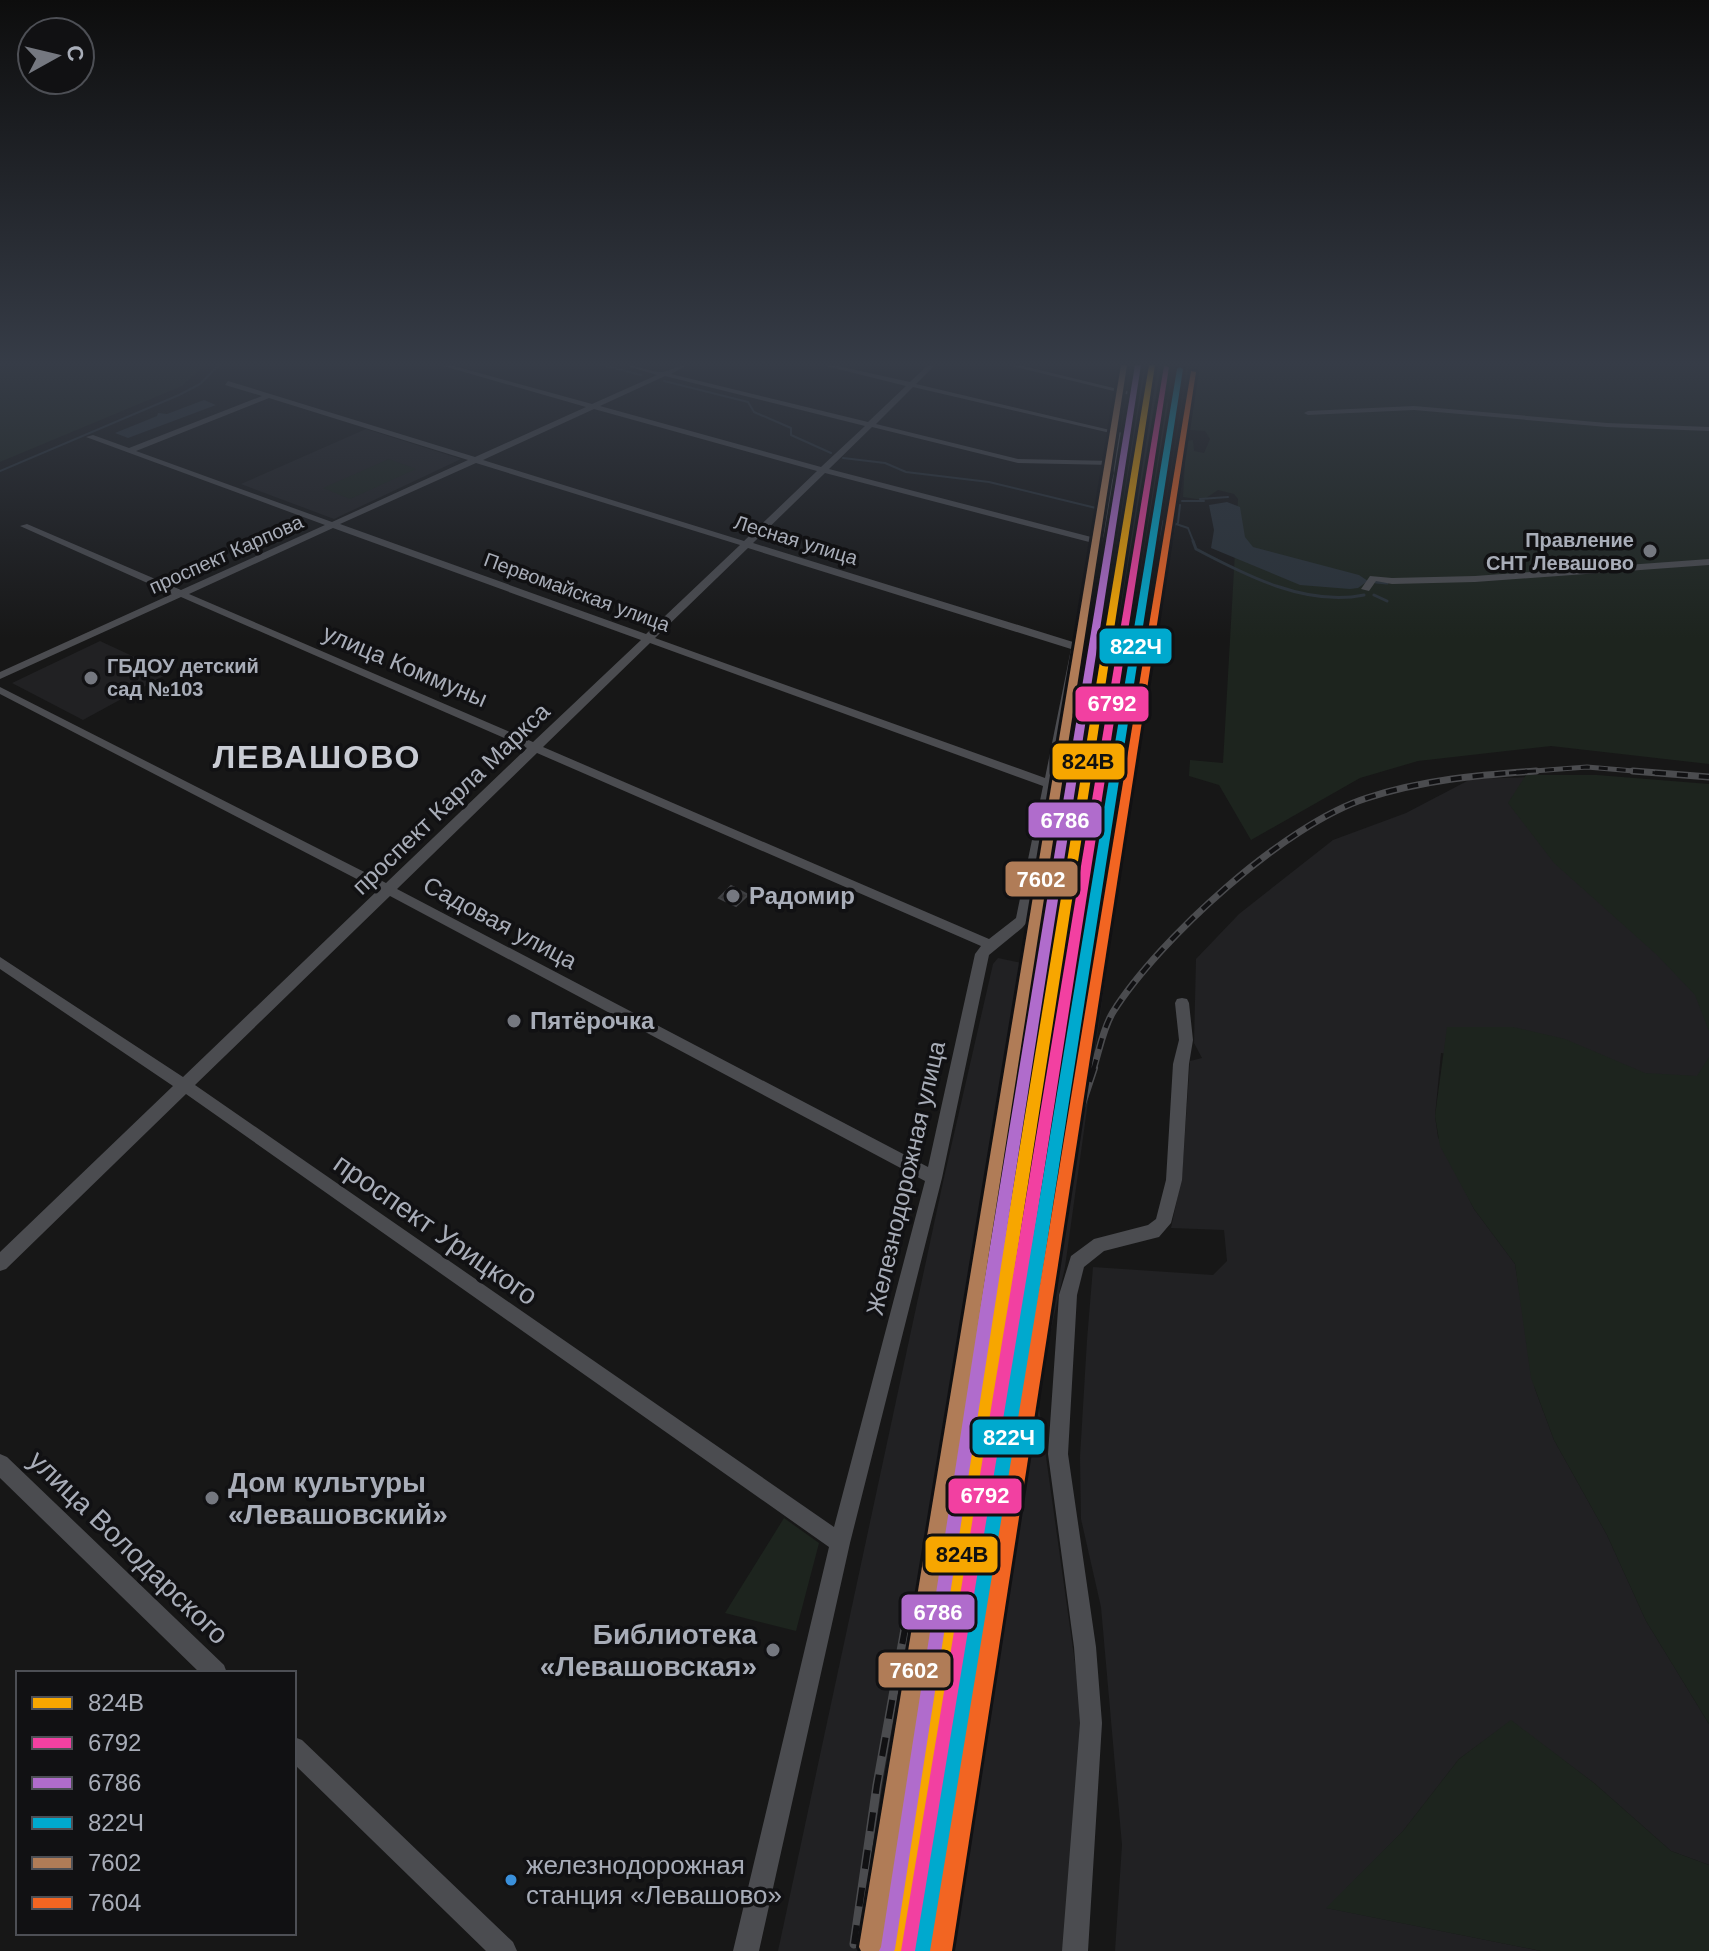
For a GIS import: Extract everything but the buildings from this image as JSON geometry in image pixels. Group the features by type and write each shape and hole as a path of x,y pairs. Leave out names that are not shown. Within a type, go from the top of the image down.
{"street":[{"name":"Первомайская улица","path":"143,456 1050,784"},
{"name":"Лесная улица","path":"461,456 1077,647"},
{"name":"проспект Карпова","path":"0,676 483,456"},
{"path":"772,456 1098,542"},
{"name":"проспект Карла Маркса","path":"0,1263 838,456"},
{"path":"998,456 1018,461 1116,463"},
{"path":"988,944 1011,934 1022,920 1098,542 1118,473 1118,456"},
{"name":"улица Коммуны","path":"24,526 988,944"},
{"path":"1366,589 1373,578 1392,581 1475,579 1709,562"},
{"name":"Садовая улица","path":"0,690 389,890 934,1178"},
{"name":"Железнодорожная улица","path":"746,1951 840,1543 934,1178 982,954 988,944"},
{"name":"проспект Урицкого","path":"0,962 184,1085 840,1543"},
{"path":"1075,1951 1091,1723 1085,1647 1058,1454 1068,1295 1077,1262 1100,1244 1153,1232 1163,1223 1174,1180 1181,1064 1186,1040 1182,1003"},
{"name":"улица Володарского","path":"0,1464 214,1671"},
{"path":"296,1750 504,1951"}],"shaded area":[{"path":"0,456 14,456 0,462"},
{"path":"305,456 452,456 461,459 334,519 241,484"},
{"path":"1127,456 1166,456 1105,980 1065,1267 1037,1393 1083,1720 1065,1951 778,1951 943,1182 993,964 998,958 1026,964 1100,581 1114,556"},
{"path":"1185,456 1709,456 1709,764 1551,746 1418,761 1360,778 1251,840 1219,785 1189,776 1190,760 1223,763 1238,499 1234,494 1218,490 1203,500 1183,497"},
{"path":"389,459 416,469 350,499 323,488"},
{"path":"1227,502 1240,507 1245,537 1253,547 1359,575 1368,581 1350,589 1300,585 1211,548 1214,530 1209,505"},
{"name":"ГБДОУ детский сад №103","path":"100,641 169,673 83,720 12,683"},
{"path":"1526,775 1597,775 1709,784 1709,1031 1695,995 1657,955 1554,863 1508,803"},
{"path":"1560,776 1709,1001 1709,1073 1704,1085 1441,1053 1435,1116 1438,1137 1474,1209 1515,1264 1535,1389 1554,1440 1607,1535 1646,1621 1709,1724 1709,1865 1671,1851 1594,1783 1511,1721 1459,1759 1403,1831 1327,1908 1541,1951 1115,1951 1122,1845 1101,1607 1081,1519 1080,1457 1087,1340 1093,1267 1213,1275 1227,1261 1224,1230 1171,1228 1182,1175 1190,1061 1202,1058 1194,1043 1196,959 1239,914 1333,840 1406,813 1471,779"},
{"path":"1447,1027 1513,1027 1565,1039 1645,1073 1697,1076 1709,1057 1709,1724 1646,1621 1607,1535 1554,1440 1531,1378 1515,1264 1474,1209 1440,1146 1435,1116"},
{"path":"784,1518 819,1543 796,1631 725,1613"},
{"path":"1511,1720 1594,1783 1671,1851 1709,1865 1709,1951 1541,1951 1326,1908 1403,1831 1459,1759"}],"waterway":[{"path":"0,471 35,456"},
{"path":"843,458 885,463 906,472 989,482 1096,508"},
{"path":"1200,499 1228,497"},
{"path":"1182,501 1204,501"},
{"path":"1178,523 1180,505"},
{"path":"1113,512 1118,514"},
{"path":"1158,541 1163,521"},
{"path":"1171,543 1175,524"},
{"path":"1175,524 1188,528 1194,543"},
{"path":"1193,541 1196,549 1235,569 1299,593 1342,598 1364,595"},
{"path":"1376,582 1387,583"},
{"path":"1374,595 1387,601"}],"railway":[{"path":"1525,772 1587,767 1641,772"},
{"path":"1525,772 1536,771"},
{"path":"1633,771 1641,772"},
{"path":"1093,1070 1113,1012 1161,951 1226,887 1299,832 1334,812 1388,792 1450,779 1525,772"},
{"path":"1509,773 1525,772"},
{"path":"1641,772 1709,777"},
{"path":"1641,772 1657,773"},
{"path":"1023,1281 1094,1068"},
{"path":"864,1951 933,1581"},
{"path":"854,1944 877,1785 908,1612"}],"transit line":[{"name":"7602","path":"870,1947 1109,456"},
{"name":"6786","path":"884,1949 1123,456"},
{"name":"824В","path":"898,1951 1137,456"},
{"name":"6792","path":"912,1951 1152,456"},
{"name":"822Ч","path":"926,1951 1166,456"},
{"name":"7604","path":"941,1951 1180,456"}],"place":[{"name":"Правление СНТ Левашово","path":"1650,551"},
{"name":"ГБДОУ детский сад №103","path":"91,678"},
{"name":"Радомир","path":"733,896"},
{"name":"Пятёрочка","path":"514,1021"},
{"name":"Дом культуры «Левашовский»","path":"212,1498"},
{"name":"Библиотека «Левашовская»","path":"773,1650"},
{"name":"железнодорожная станция «Левашово»","path":"511,1880"}],"district":[{"name":"ЛЕВАШОВО","path":"317,757"}]}
